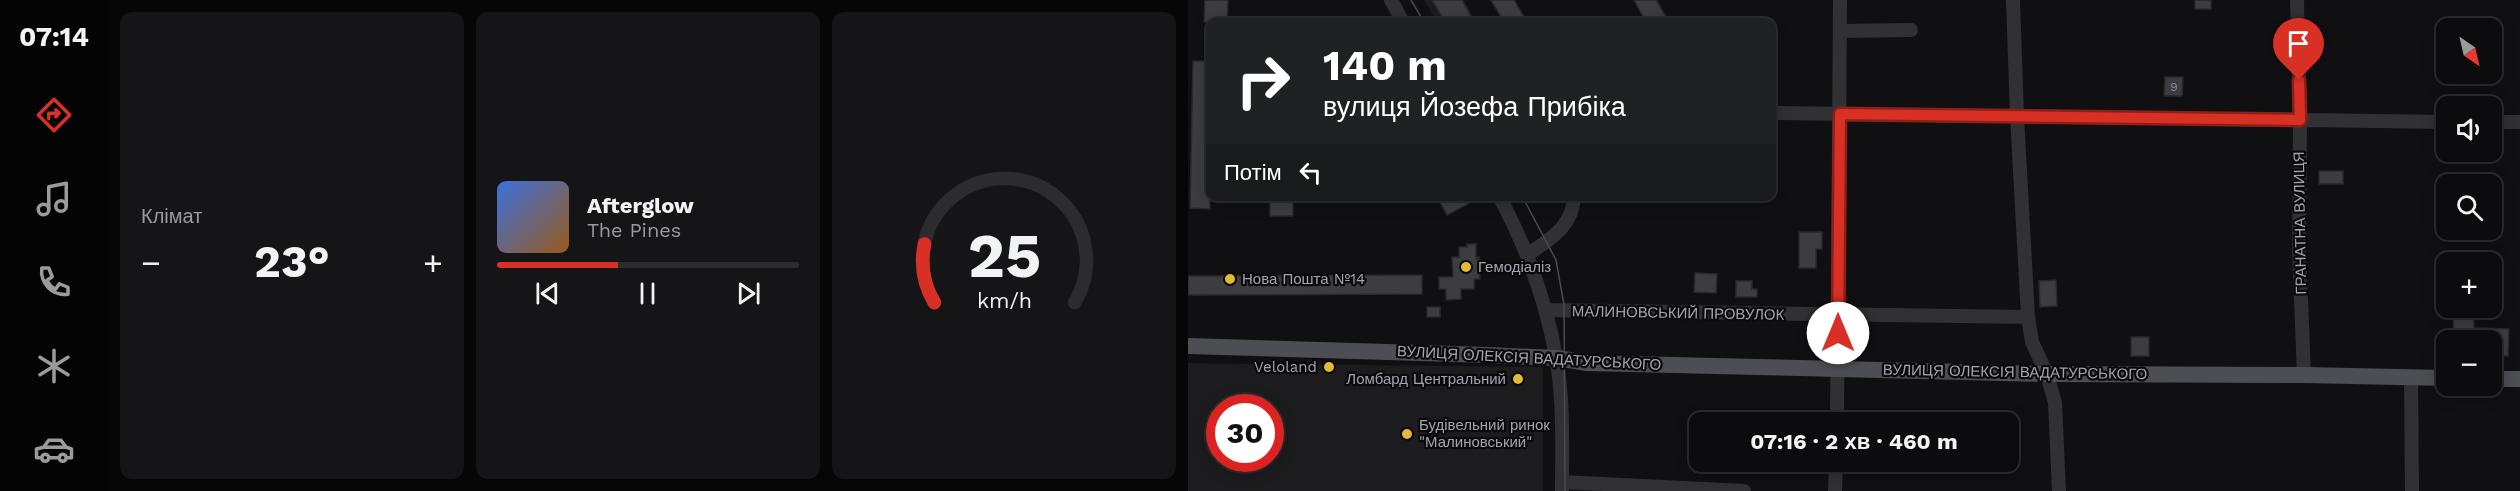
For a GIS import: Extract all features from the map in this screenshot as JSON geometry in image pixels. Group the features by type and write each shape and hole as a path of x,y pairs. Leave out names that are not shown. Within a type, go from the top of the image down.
{"main road":[{"name":"ВУЛИЦЯ ОЛЕКСІЯ ВАДАТУРСЬКОГО","path":"1188,346 1557,358 1587,363 2046,374 2436,378"},
{"path":"2502,379 2520,379"}],"street":[{"path":"1391,0 1401,18"},
{"path":"1837,412 1840,0"},
{"path":"2013,0 2028,317 2032,342 2046,374 2055,403 2059,491"},
{"name":"ГРАНАТНА ВУЛИЦЯ","path":"2297,0 2300,120 2299,249 2304,375"},
{"path":"1840,31 1911,30"},
{"path":"1776,113 2436,122"},
{"path":"2502,122 2520,122"},
{"path":"1502,201 1516,227 1527,255 1545,310 1557,358 1560,383 1562,486 1744,491"},
{"path":"1527,255 1561,232 1569,220 1573,201"},
{"name":"МАЛИНОВСЬКИЙ ПРОВУЛОК","path":"1545,310 2028,317"},
{"path":"2410,377 2412,491"},
{"path":"1835,491 1836,472"}],"shaded area":[{"path":"1424,0 1464,0 1474,18 1435,18"},
{"name":"Будівельний ринок \"Малиновський\"","path":"1188,363 1543,367 1543,491 1188,491"}],"building":[{"path":"1205,0 1228,0 1227,18 1206,18 1204,22"},
{"path":"1432,0 1462,0 1472,18 1443,18"},
{"path":"1491,0 1514,0 1525,18 1502,18"},
{"path":"1634,0 1656,0 1667,18 1644,18"},
{"path":"2195,0 2211,0 2211,9 2195,9"},
{"path":"1193,61 1206,61 1206,201 1210,201 1210,209 1190,208"},
{"path":"2165,77 2183,77 2182,96 2164,96"},
{"path":"2319,171 2343,171 2343,184 2319,184"},
{"path":"1270,201 1293,201 1293,216 1270,216"},
{"path":"1440,201 1466,201 1468,204 1447,215"},
{"path":"1799,232 1822,232 1822,249 1816,249 1816,268 1799,268"},
{"name":"Гемодіаліз","path":"1467,244 1476,244 1480,279 1474,279 1474,289 1461,289 1461,299 1446,300 1446,289 1439,289 1439,277 1453,277 1452,257 1459,257 1459,247 1467,247"},
{"path":"1695,273 1717,274 1716,293 1694,292"},
{"path":"1422,275 1422,294 1188,295 1188,276"},
{"path":"2056,280 2057,306 2040,307 2039,281"},
{"path":"1736,281 1752,281 1752,289 1757,289 1757,297 1736,297"},
{"path":"1427,307 1440,307 1440,317 1427,317"},
{"path":"2453,318 2474,318 2474,328 2509,329 2508,356 2502,356 2502,330 2454,330"},
{"path":"2131,337 2149,337 2149,356 2131,356"}],"tram line":[{"path":"1411,0 1422,18"},
{"path":"1525,201 1556,260 1564,305 1565,491"}],"place":[{"name":"Гемодіаліз","path":"1466,267"},
{"name":"Нова Пошта №14","path":"1230,279"},
{"name":"Veloland","path":"1329,367"},
{"name":"Ломбард Центральний","path":"1518,379"},
{"name":"Будівельний ринок \"Малиновський\"","path":"1407,434"}],"route":[{"path":"1838,333 1840,114 2300,120 2299,80"}]}
